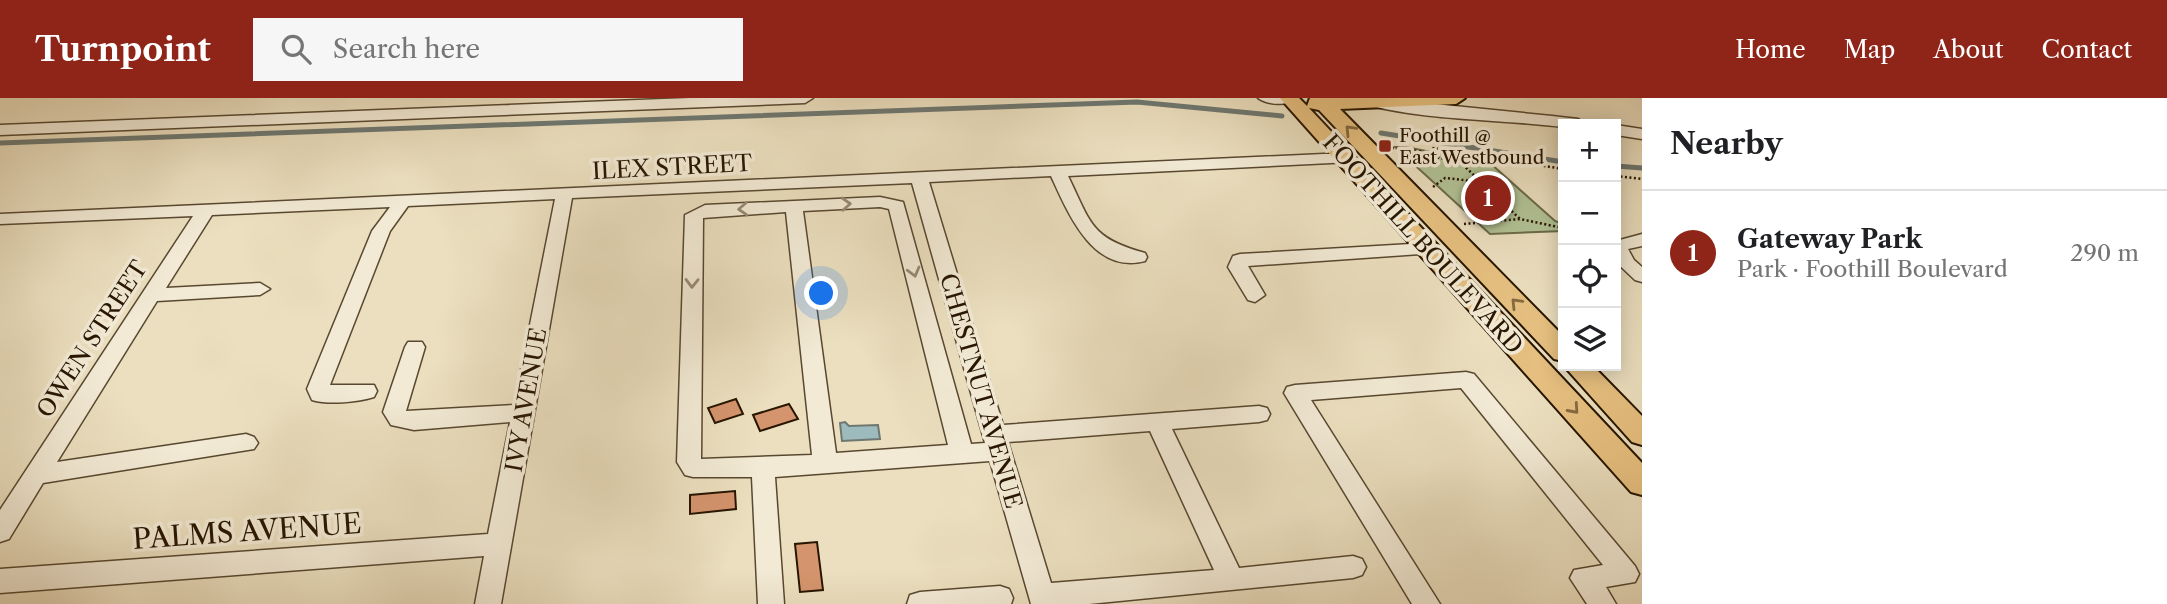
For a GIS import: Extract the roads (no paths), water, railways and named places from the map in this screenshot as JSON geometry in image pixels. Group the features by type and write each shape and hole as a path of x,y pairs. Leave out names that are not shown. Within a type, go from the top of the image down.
{"main road":[{"path":"1304,101 1372,102 1456,98"},
{"name":"FOOTHILL BOULEVARD","path":"1304,101 1345,158 1642,483"},
{"name":"FOOTHILL BOULEVARD","path":"1304,101 1441,225 1558,347"},
{"path":"1582,371 1642,434"}],"street":[{"path":"0,130 805,98"},
{"path":"1266,98 1304,101"},
{"path":"1372,102 1418,110 1521,116 1558,121"},
{"path":"1621,131 1642,134"},
{"name":"ILEX STREET","path":"8,219 1345,158"},
{"path":"1057,171 1084,226 1101,247 1118,256 1138,257"},
{"name":"CHESTNUT AVENUE","path":"919,178 1043,600"},
{"name":"IVY AVENUE","path":"488,604 564,195"},
{"path":"366,391 327,395 320,394 318,389 381,231 402,202"},
{"path":"962,453 897,206 880,202 705,210 694,215 689,462 693,468 763,468 962,453 996,443 1157,422 1259,414"},
{"path":"794,206 825,463"},
{"name":"OWEN STREET","path":"0,531 205,211"},
{"path":"0,236 8,219"},
{"path":"1642,240 1617,246 1626,264 1642,276"},
{"path":"1255,295 1238,267 1240,260 1428,249"},
{"path":"151,295 260,289"},
{"path":"415,347 394,412 399,419 414,421 524,413"},
{"path":"1427,604 1295,393 1466,380 1626,574 1583,578 1603,604"},
{"path":"1157,422 1232,580"},
{"path":"36,475 246,443"},
{"path":"763,468 771,604"},
{"name":"PALMS AVENUE","path":"0,580 500,544"},
{"path":"1043,600 1353,567"},
{"path":"920,604 1000,598"}],"water":[{"path":"845,422 849,426 878,425 880,439 842,441 840,423"}],"waterway":[{"path":"0,143 1137,102 1282,116"},
{"path":"1381,133 1558,161"},
{"path":"1621,166 1642,168"}],"place":[{"name":"Foothill @ East Westbound","path":"1385,146"},
{"name":"Gateway Park","path":"1488,198"}]}
